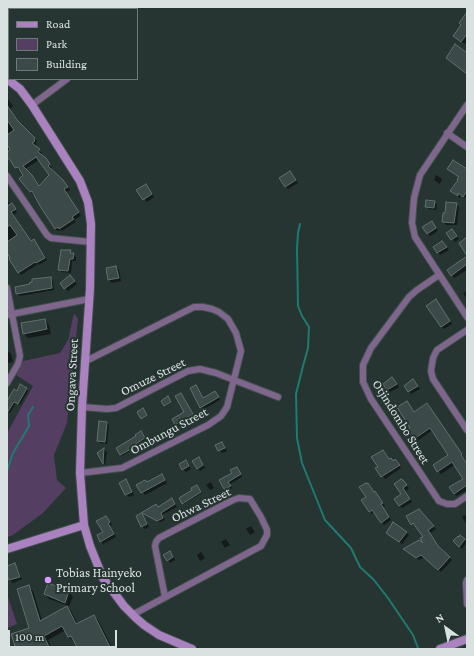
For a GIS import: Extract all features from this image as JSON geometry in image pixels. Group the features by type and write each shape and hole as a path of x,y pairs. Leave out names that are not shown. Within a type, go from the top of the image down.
{"street":[{"name":"Ongava Street","path":"8,80 20,89 32,105 80,181 88,202 91,224 89,299 84,362 80,473 84,525 90,546 99,572 111,590 132,614 144,625 169,640 183,648 192,649"},
{"path":"32,105 66,80"},
{"path":"467,105 420,175 414,198 412,223 414,237 467,317"},
{"path":"447,133 467,147"},
{"path":"7,176 47,235 51,238 90,242"},
{"name":"Otjindombo Street","path":"439,275 409,297 371,348 363,365 363,382 371,399 440,501 451,504 467,496"},
{"path":"7,288 9,315 20,356 18,364 7,383"},
{"path":"9,315 89,299"},
{"name":"Ombungu Street","path":"80,473 122,468 208,425 224,414 241,351 236,333 230,322 220,312 204,306 194,307 187,310 84,362"},
{"path":"467,330 437,350 432,358 431,371 433,379 467,430"},
{"name":"Omuze Street","path":"82,406 107,409 116,408 195,369 205,369 278,397"},
{"name":"Ohwa Street","path":"132,614 165,597 261,546 267,535 267,530 250,500 239,498 233,500 159,538 154,546 165,597"},
{"path":"7,549 84,525"},
{"path":"467,580 467,604"},
{"path":"440,649 467,639"}],"green space":[{"path":"74,313 78,319 67,423 54,455 57,480 66,488 43,513 13,535 7,537 7,433 33,386 16,375 23,361 60,353 68,340"},
{"path":"7,594 17,624 7,628"}],"building":[{"path":"467,12 467,34 461,42 453,36 461,25 459,23"},
{"path":"455,44 467,53 467,74 446,58"},
{"path":"7,105 17,120 35,138 35,141 32,143 40,149 38,152 46,158 50,164 48,166 63,180 68,187 64,189 79,212 72,217 74,219 59,229 58,227 55,229 32,191 30,192 19,179 23,175 18,167 15,168 7,157 7,153 10,149 7,145 7,135 14,130 7,120","holes":["36,157 49,175 39,186 32,175 23,166"]},
{"path":"453,160 467,169 467,191 463,197 458,193 458,196 450,191 459,177 447,169"},
{"path":"290,171 296,180 285,187 279,178"},
{"path":"146,184 152,194 143,200 136,190"},
{"path":"426,200 435,201 434,208 425,207"},
{"path":"446,202 457,203 454,223 442,222"},
{"path":"12,203 16,209 11,212 31,241 34,239 45,258 36,263 35,262 18,273 7,253 7,242 17,235 10,225 7,227 7,206"},
{"path":"432,221 436,228 427,234 422,227"},
{"path":"452,229 457,236 451,240 446,233"},
{"path":"467,237 467,256 459,243"},
{"path":"442,241 447,247 437,253 433,247"},
{"path":"61,250 71,250 70,253 74,253 73,259 70,259 68,271 58,270"},
{"path":"467,256 467,264 451,276 447,270"},
{"path":"116,266 119,278 108,280 106,268"},
{"path":"70,275 75,281 64,289 60,283"},
{"path":"51,277 52,288 16,294 15,287 30,284 29,283 32,282 32,279"},
{"path":"436,299 450,321 441,327 426,306"},
{"path":"45,319 47,329 23,334 21,323"},
{"path":"392,377 397,384 387,390 383,384"},
{"path":"413,379 418,386 408,392 404,386"},
{"path":"20,384 27,388 18,404 14,402 7,413 7,401 14,389 17,391"},
{"path":"196,385 203,398 215,391 219,397 200,408 190,388"},
{"path":"181,393 193,414 175,425 172,419 184,412 175,396"},
{"path":"168,396 171,402 164,406 161,401"},
{"path":"407,401 414,412 427,403 462,454 461,455 467,464 467,485 454,494 449,487 463,479 452,462 437,472 433,465 448,455 430,428 414,439 407,430 410,428 397,407"},
{"path":"143,408 147,415 141,419 137,412"},
{"path":"99,421 107,422 105,442 97,441"},
{"path":"141,431 145,438 134,445 135,447 120,455 116,448 136,436 135,435"},
{"path":"222,442 225,448 218,451 215,445"},
{"path":"104,448 103,464 97,453"},
{"path":"383,450 389,459 391,458 393,461 395,459 400,465 381,477 375,468 378,467 371,457"},
{"path":"199,457 203,465 197,469 192,461"},
{"path":"186,460 189,466 182,470 179,464"},
{"path":"237,467 241,474 228,482 231,486 224,489 219,480 232,473 230,470"},
{"path":"162,474 165,480 141,493 136,485 145,480 147,482"},
{"path":"126,479 132,492 125,495 119,483"},
{"path":"401,479 407,485 403,488 410,499 399,506 394,499 401,494 394,484"},
{"path":"368,483 374,492 375,491 383,503 381,504 389,517 381,523 372,510 369,512 361,500 366,497 359,487"},
{"path":"197,485 201,492 182,504 179,498"},
{"path":"172,498 175,504 161,513 163,518 157,521 142,513 147,524 141,527 136,516 156,504 158,507"},
{"path":"419,509 434,526 428,530 438,546 450,557 438,570 421,555 416,558 403,549 419,540 423,543 420,538 423,537 413,523 411,525 406,516"},
{"path":"106,516 110,522 108,523 114,534 100,542 97,535 103,532 96,521"},
{"path":"393,522 407,532 399,542 386,533"},
{"path":"460,535 465,539 459,547 453,541"},
{"path":"170,551 173,557 167,561 163,555"},
{"path":"15,563 20,577 9,580 7,575 7,566"},
{"path":"48,583 69,591 65,603 44,594"},
{"path":"29,585 40,621 67,606 76,624 94,615 110,647 106,649 78,649 71,636 68,637 62,626 44,636 50,649 16,649 11,634 29,628 17,589"}],"waterway":[{"path":"300,224 297,249 298,306 309,327 308,348 296,394 297,438 302,463 325,520 351,548 360,567 374,580 388,598 413,635 418,648"},
{"path":"7,471 13,453 29,426 28,415 33,407"}],"place":[{"name":"Tobias Hainyeko Primary School","path":"48,580"}]}
